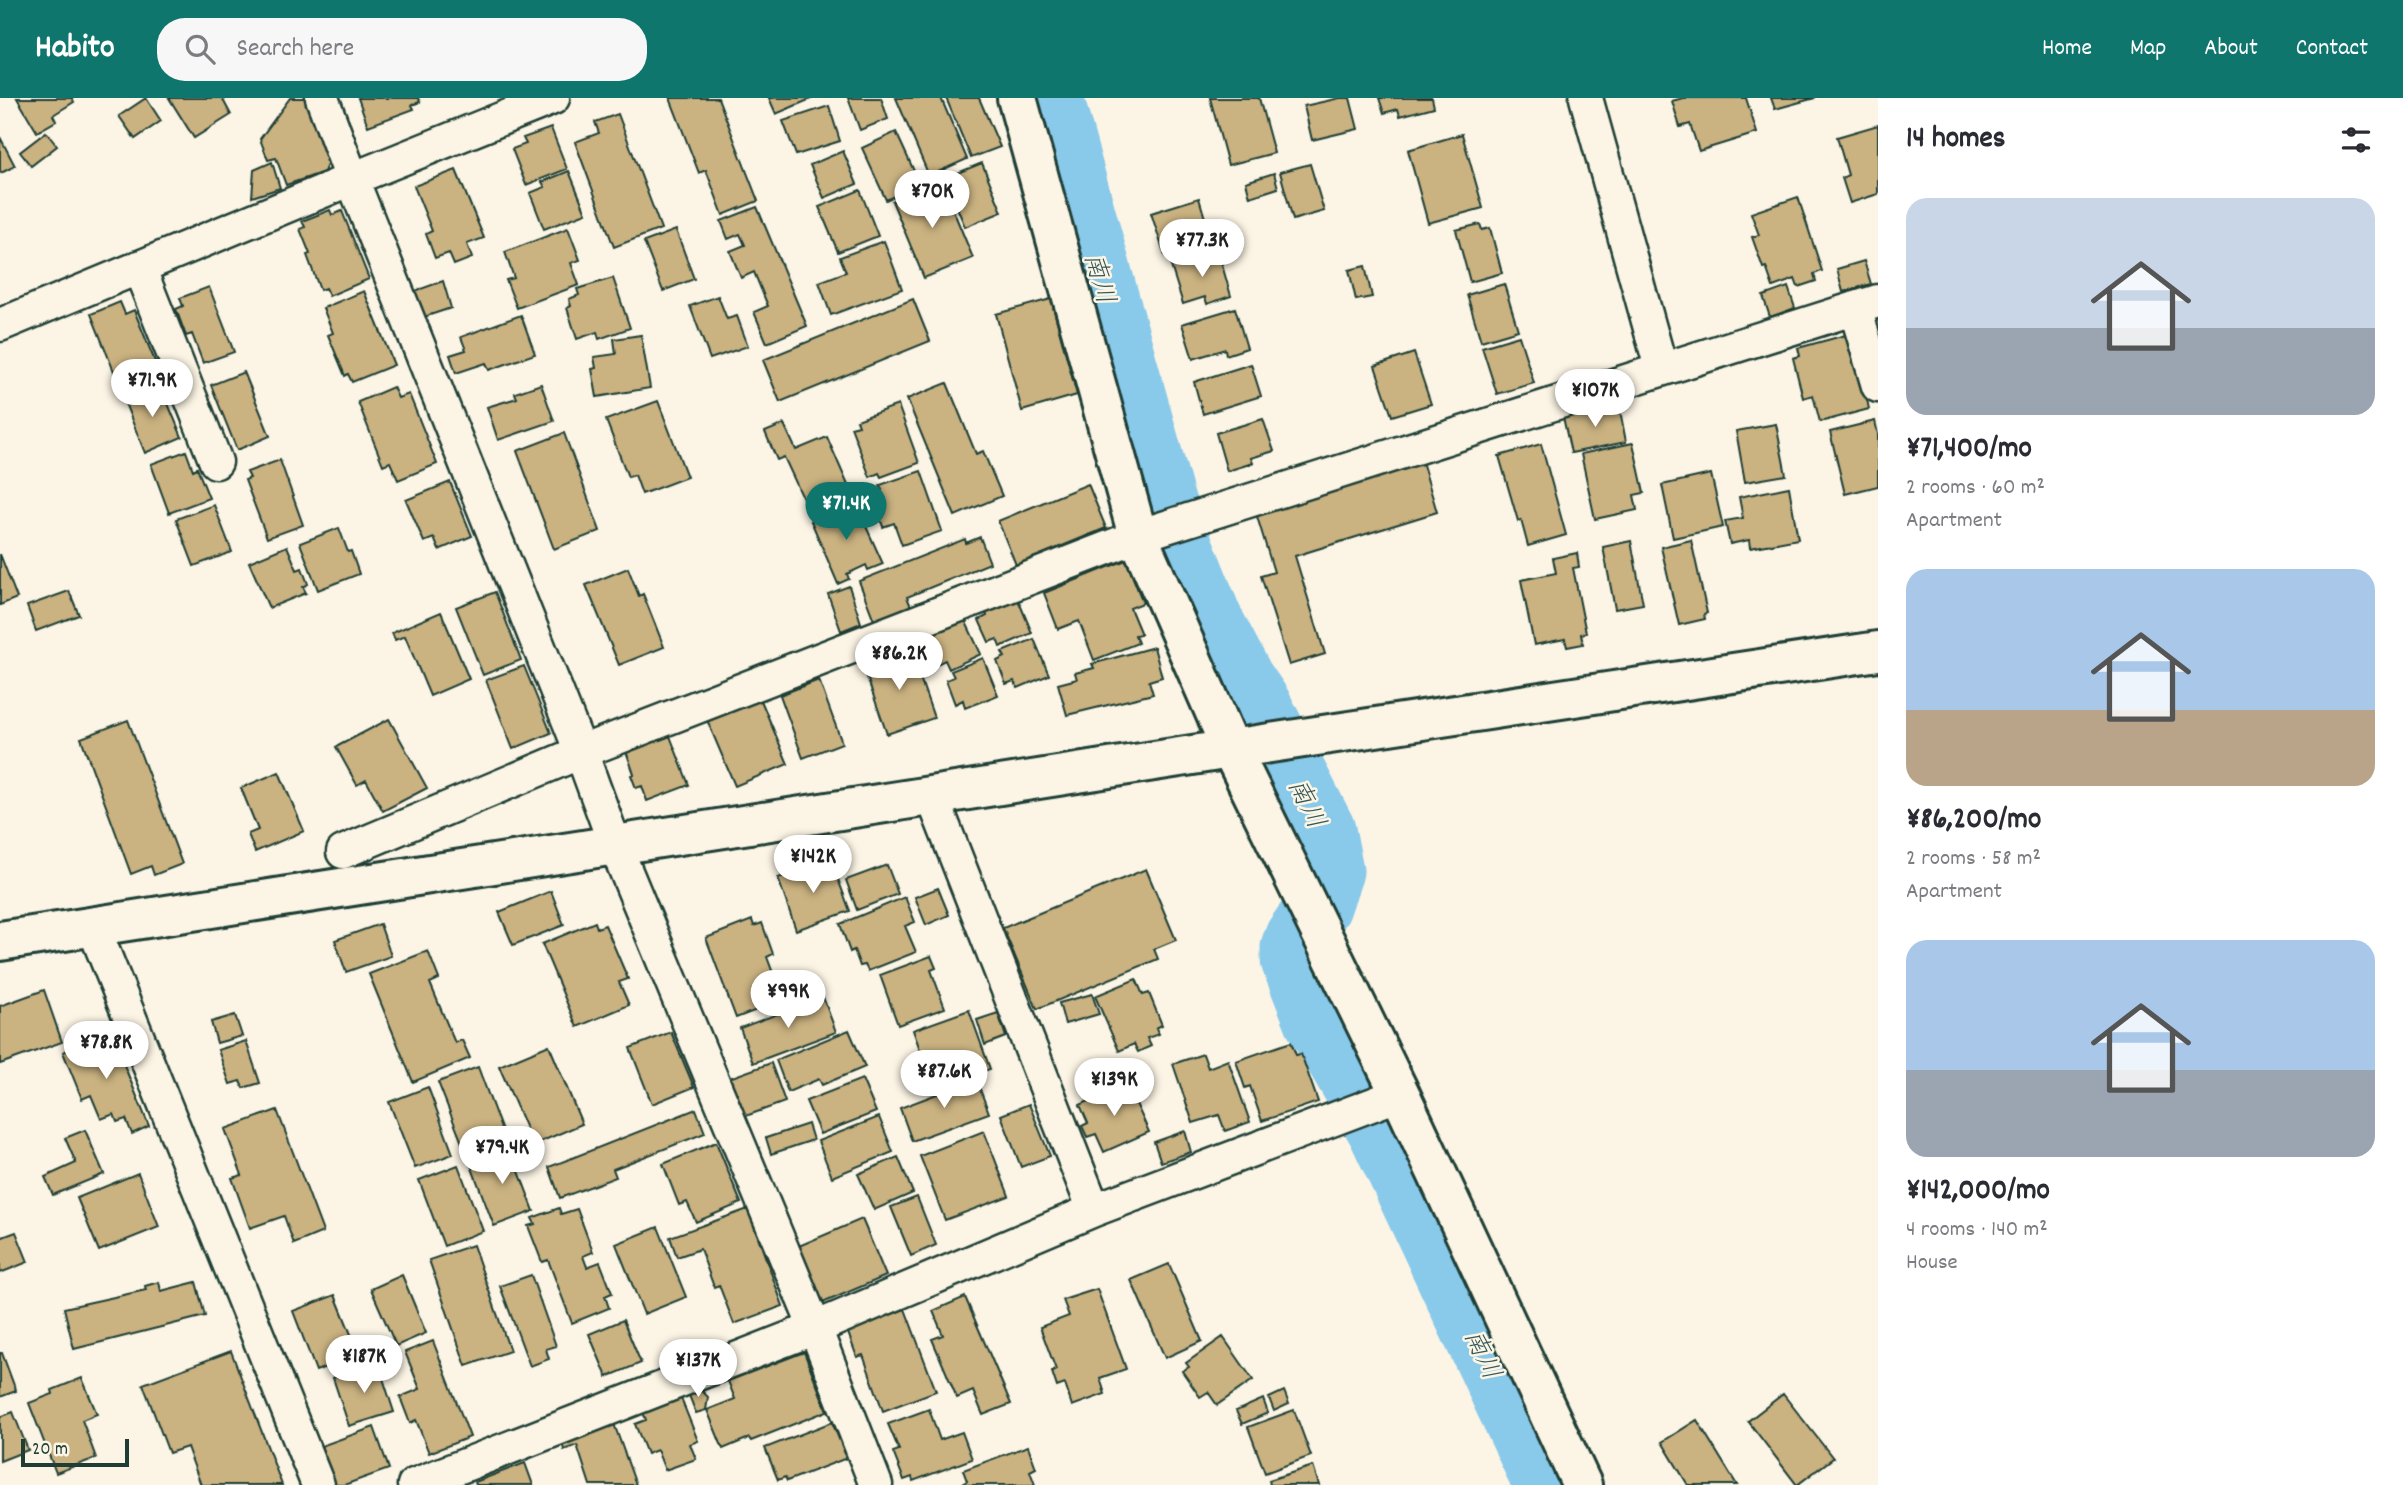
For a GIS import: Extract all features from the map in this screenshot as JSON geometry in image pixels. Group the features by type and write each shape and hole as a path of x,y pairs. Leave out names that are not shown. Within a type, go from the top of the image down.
{"street":[{"path":"322,98 581,752 615,845 815,1328 876,1485"},
{"path":"0,325 554,98"},
{"path":"1017,98 1138,536 1231,748 1401,1094 1582,1485"},
{"path":"1586,98 1661,368"},
{"path":"139,267 216,462"},
{"path":"343,852 581,752 1138,536 1866,305 1878,386"},
{"path":"0,941 1231,748 1878,651"},
{"path":"932,796 1094,1210"},
{"path":"93,926 318,1485"},
{"path":"414,1485 815,1328 1094,1210 1401,1094"}],"building":[{"path":"17,98 72,98 74,102 53,115 56,121 37,132"},
{"path":"146,98 161,121 135,139 119,116"},
{"path":"169,98 222,98 231,115 194,138"},
{"path":"290,98 306,98 329,160 324,172 286,185 276,158 268,160 260,139"},
{"path":"358,98 418,98 420,102 412,105 414,109 368,126"},
{"path":"670,98 718,98 758,201 723,215 706,170 699,173"},
{"path":"769,98 813,98 776,114"},
{"path":"848,98 881,98 888,119 860,130"},
{"path":"896,98 941,98 967,159 929,176"},
{"path":"946,98 979,98 1000,147 971,158"},
{"path":"1210,98 1259,98 1274,153 1228,165"},
{"path":"1350,98 1358,129 1312,140 1304,106"},
{"path":"1379,98 1432,98 1434,107 1400,116 1398,109 1384,113"},
{"path":"1683,98 1746,98 1757,133 1699,151 1690,124 1680,127 1672,101"},
{"path":"1771,98 1815,98 1775,109"},
{"path":"829,106 840,141 796,155 783,121"},
{"path":"618,114 661,229 614,247 575,142 599,133 595,122"},
{"path":"1878,125 1878,194 1850,203 1842,178 1848,175 1837,137"},
{"path":"551,128 567,169 526,185 512,149 526,144 523,138"},
{"path":"46,132 57,146 31,166 20,152"},
{"path":"896,132 920,184 886,200 862,148"},
{"path":"1462,134 1483,208 1428,223 1408,150"},
{"path":"0,137 15,166 1,173 0,170"},
{"path":"843,151 857,184 824,198 810,165"},
{"path":"272,162 280,188 252,197 254,170"},
{"path":"982,163 1002,212 965,227 945,178"},
{"path":"1310,164 1324,211 1293,220 1280,172"},
{"path":"456,170 484,238 467,244 472,258 454,265 449,253 435,258 426,234 432,231 414,186"},
{"path":"569,171 586,213 544,229 530,193 545,187 542,182"},
{"path":"1274,173 1278,188 1250,197 1246,182"},
{"path":"941,181 973,258 924,278 892,201"},
{"path":"860,190 878,236 838,252 819,207"},
{"path":"1798,197 1822,271 1814,274 1816,281 1798,287 1795,279 1773,287 1752,237 1759,235 1751,213"},
{"path":"1199,198 1207,225 1203,227 1206,235 1196,238 1198,246 1165,256 1151,213"},
{"path":"757,207 807,326 767,343 754,312 768,306 754,272 741,278 730,251 745,245 740,234 728,239 721,221"},
{"path":"330,210 332,215 342,211 369,279 329,296 325,288 320,290 300,229 305,227 302,221"},
{"path":"1480,224 1482,230 1490,228 1502,273 1470,282 1456,230"},
{"path":"568,228 580,260 571,263 579,285 517,308 506,280 514,278 505,252"},
{"path":"676,230 694,279 663,291 644,242"},
{"path":"884,241 902,289 831,315 819,282 846,272 840,257"},
{"path":"1218,251 1231,296 1207,304 1205,297 1183,304 1171,266"},
{"path":"1864,261 1871,284 1843,292 1837,269"},
{"path":"1365,266 1372,297 1356,300 1349,270"},
{"path":"613,278 630,328 599,339 597,332 577,339 567,308 571,306 569,299 579,295 577,289"},
{"path":"443,281 451,308 424,317 415,291"},
{"path":"1504,284 1518,330 1481,341 1467,295"},
{"path":"209,287 234,352 203,363 192,334 186,336 176,309 183,306 180,298"},
{"path":"1788,287 1795,308 1770,317 1763,296"},
{"path":"364,291 394,365 352,382 348,374 345,376 328,335 333,333 323,308"},
{"path":"718,296 727,319 737,316 748,346 710,359 690,306"},
{"path":"913,299 930,341 780,402 763,360"},
{"path":"1051,299 1077,395 1022,411 996,314"},
{"path":"120,302 125,314 134,310 156,364 117,379 91,314"},
{"path":"1235,308 1247,348 1226,355 1225,349 1193,359 1182,324"},
{"path":"521,315 535,354 489,370 486,363 456,373 450,355 466,350 461,337"},
{"path":"1853,333 1869,409 1820,422 1813,395 1803,398 1793,358 1800,356 1798,348"},
{"path":"641,335 650,388 597,397 592,369 596,368 594,357 616,354 614,339"},
{"path":"1519,336 1534,383 1497,394 1482,347"},
{"path":"1414,353 1431,404 1392,416 1375,366"},
{"path":"1251,364 1261,396 1203,414 1194,382"},
{"path":"244,372 270,436 237,450 211,385"},
{"path":"947,383 976,454 983,451 1002,496 955,516 907,399"},
{"path":"541,384 554,421 498,440 487,407 517,398 515,393"},
{"path":"146,385 153,399 164,394 182,437 145,453 125,403 131,401 127,393"},
{"path":"393,387 398,398 409,394 437,464 398,480 390,462 383,465 358,402"},
{"path":"658,401 687,477 642,494 635,475 628,477 606,420"},
{"path":"898,405 919,463 881,477 879,473 870,477 851,427 859,425 857,420"},
{"path":"1619,405 1626,442 1571,453 1563,417"},
{"path":"1263,419 1274,451 1251,458 1253,463 1227,471 1216,433"},
{"path":"1875,421 1878,434 1878,486 1845,494 1830,432"},
{"path":"784,424 796,450 827,437 851,492 809,511 784,457 777,460 765,432"},
{"path":"1776,424 1786,475 1745,482 1736,431"},
{"path":"564,433 600,531 554,549 517,451"},
{"path":"1633,443 1644,493 1634,495 1637,510 1595,519 1581,454"},
{"path":"1541,444 1566,535 1528,546 1499,456"},
{"path":"186,451 193,470 197,468 209,498 169,513 151,464"},
{"path":"1421,458 1437,512 1295,556 1325,654 1289,665 1261,576 1274,572 1255,510"},
{"path":"280,460 303,525 267,538 245,480 250,478 247,472"},
{"path":"921,471 942,531 902,545 894,523 883,527 872,494 882,490 880,485"},
{"path":"1711,474 1723,527 1673,538 1662,485"},
{"path":"450,482 472,536 439,550 434,538 424,542 406,500"},
{"path":"1088,484 1106,528 1016,565 998,521"},
{"path":"1789,487 1798,539 1750,548 1749,540 1730,544 1725,521 1743,518 1739,497"},
{"path":"855,502 883,564 868,570 866,565 847,574 849,579 838,584 811,521"},
{"path":"214,505 232,552 194,566 176,519"},
{"path":"339,528 359,574 318,590 300,543"},
{"path":"980,537 990,563 907,597 912,609 875,623 859,581 965,539 966,543"},
{"path":"1691,540 1707,613 1704,614 1705,619 1679,625 1661,547"},
{"path":"1631,541 1643,604 1615,609 1603,547"},
{"path":"287,546 297,570 302,568 308,584 303,587 306,593 269,608 249,562"},
{"path":"1577,553 1579,567 1573,568 1586,633 1581,634 1583,644 1567,647 1565,639 1534,645 1521,580 1556,573 1553,558"},
{"path":"0,554 17,598 0,605"},
{"path":"1126,560 1143,603 1130,608 1141,634 1135,635 1138,643 1094,660 1079,621 1058,629 1044,593"},
{"path":"628,568 639,596 643,594 664,647 619,665 586,585"},
{"path":"849,586 861,623 841,631 828,594"},
{"path":"69,591 79,615 36,631 27,606"},
{"path":"495,592 521,660 483,675 456,607"},
{"path":"1017,597 1032,633 1000,647 997,639 989,642 979,620 987,616 985,610"},
{"path":"441,612 469,679 430,696 405,636 395,640 392,633"},
{"path":"964,618 981,654 949,669 945,660 937,664 927,641 936,638 934,632"},
{"path":"1034,639 1049,675 1018,688 1014,681 1006,684 997,661 1005,657 1002,652"},
{"path":"1154,647 1162,677 1149,681 1153,694 1067,715 1058,684 1077,679 1075,673 1094,668 1092,664"},
{"path":"910,649 934,718 887,734 863,666"},
{"path":"983,658 998,695 965,708 963,700 955,704 946,680 954,677 951,671"},
{"path":"524,666 551,733 513,749 486,680"},
{"path":"819,680 842,743 803,758 780,695"},
{"path":"760,698 788,764 735,786 707,720"},
{"path":"389,719 427,788 383,811 366,780 357,785 336,747"},
{"path":"128,720 182,864 154,875 151,866 131,874 81,738"},
{"path":"670,736 689,785 647,801 642,786 636,788 626,751"},
{"path":"279,772 304,831 255,852 248,834 258,830 241,788"},
{"path":"827,861 833,875 836,874 850,911 796,930 778,878"},
{"path":"887,865 898,894 857,910 846,880"},
{"path":"1146,869 1176,940 1154,949 1158,959 1037,1009 1003,928"},
{"path":"938,888 949,915 926,925 915,897"},
{"path":"551,891 564,925 513,945 499,912"},
{"path":"905,897 915,922 905,926 916,952 868,971 865,965 860,966 854,950 850,952 840,924"},
{"path":"752,920 754,926 762,923 773,954 767,957 783,1000 736,1018 706,938"},
{"path":"595,922 597,928 605,925 628,979 619,982 629,1005 577,1027 542,944"},
{"path":"380,924 391,956 346,972 335,940"},
{"path":"428,951 439,979 430,983 455,1043 462,1040 470,1058 413,1082 369,974"},
{"path":"931,956 936,968 931,970 945,1008 898,1025 880,975"},
{"path":"1136,979 1143,995 1149,993 1162,1025 1156,1028 1159,1034 1147,1038 1151,1046 1138,1052 1134,1044 1119,1051 1095,996"},
{"path":"44,990 62,1042 0,1064 0,1006"},
{"path":"1092,994 1099,1014 1065,1024 1059,1003"},
{"path":"823,997 836,1032 753,1063 740,1028"},
{"path":"969,1010 990,1069 934,1089 913,1030"},
{"path":"998,1013 1006,1037 985,1045 977,1020"},
{"path":"235,1015 242,1036 217,1043 211,1022"},
{"path":"849,1030 865,1067 822,1085 819,1079 788,1092 776,1060"},
{"path":"671,1032 694,1087 652,1104 630,1048"},
{"path":"111,1033 149,1126 132,1134 126,1119 117,1122 114,1114 101,1119 91,1095 82,1099 63,1052"},
{"path":"246,1041 260,1083 243,1088 240,1081 230,1084 218,1050"},
{"path":"1291,1042 1296,1055 1301,1054 1318,1102 1262,1121 1250,1086 1245,1088 1236,1061"},
{"path":"549,1045 582,1124 533,1145 499,1066"},
{"path":"1203,1054 1208,1068 1228,1060 1250,1122 1225,1131 1219,1115 1193,1123 1173,1064"},
{"path":"771,1063 785,1102 743,1117 729,1078"},
{"path":"478,1067 503,1134 464,1148 438,1082"},
{"path":"862,1079 876,1112 820,1134 806,1101"},
{"path":"976,1079 989,1113 912,1141 900,1108"},
{"path":"1127,1084 1149,1132 1104,1152 1096,1134 1087,1137 1082,1126 1088,1123 1080,1105"},
{"path":"428,1087 453,1154 415,1168 389,1102"},
{"path":"1029,1104 1050,1156 1021,1167 1001,1115"},
{"path":"696,1109 705,1133 613,1169 616,1177 560,1198 549,1167"},
{"path":"277,1110 323,1232 294,1244 284,1216 250,1228 232,1178 242,1175 225,1129"},
{"path":"879,1117 893,1152 832,1177 818,1141"},
{"path":"808,1124 813,1140 771,1154 766,1138"},
{"path":"85,1130 104,1174 53,1195 45,1177 76,1163 65,1138"},
{"path":"984,1131 1009,1196 945,1220 920,1156"},
{"path":"1185,1131 1191,1152 1161,1162 1154,1142"},
{"path":"716,1142 741,1203 696,1222 687,1202 679,1205 663,1164"},
{"path":"509,1145 534,1211 494,1226 469,1160"},
{"path":"898,1157 913,1193 874,1210 858,1174"},
{"path":"458,1165 483,1231 444,1246 419,1180"},
{"path":"138,1173 159,1227 99,1251 77,1198"},
{"path":"917,1197 936,1245 911,1256 891,1207"},
{"path":"559,1208 561,1214 577,1209 593,1252 583,1256 587,1267 600,1262 612,1293 605,1296 609,1308 572,1323 548,1260 542,1262 528,1226 535,1224 532,1218"},
{"path":"748,1209 783,1306 734,1324 719,1285 714,1287 700,1249 677,1257 670,1237"},
{"path":"862,1219 886,1276 818,1305 794,1248"},
{"path":"658,1227 686,1297 644,1314 616,1244"},
{"path":"16,1232 28,1262 0,1273 0,1238"},
{"path":"473,1245 510,1351 466,1366 429,1260"},
{"path":"1169,1264 1202,1341 1165,1358 1131,1280"},
{"path":"402,1275 426,1333 396,1346 371,1289"},
{"path":"531,1275 556,1346 546,1349 549,1359 530,1366 500,1286"},
{"path":"159,1282 161,1291 196,1282 205,1316 74,1349 64,1308 146,1290 145,1286"},
{"path":"1097,1289 1126,1369 1100,1378 1105,1394 1072,1406 1065,1384 1057,1387 1052,1372 1056,1370 1040,1327 1069,1316 1063,1300"},
{"path":"335,1295 359,1354 316,1371 293,1311"},
{"path":"965,1297 1011,1404 983,1415 973,1391 957,1398 932,1339 943,1335 933,1311"},
{"path":"905,1309 936,1391 883,1411 863,1355 857,1357 847,1330"},
{"path":"623,1320 641,1363 607,1377 589,1334"},
{"path":"1223,1337 1253,1380 1217,1405 1208,1392 1200,1397 1182,1371 1189,1367 1186,1363"},
{"path":"433,1341 470,1437 429,1453 416,1420 410,1423 400,1397 420,1389 405,1352"},
{"path":"231,1351 282,1485 201,1485 187,1447 169,1453 143,1384"},
{"path":"804,1352 827,1411 723,1449 707,1410 735,1399 728,1381"},
{"path":"0,1353 16,1391 0,1397"},
{"path":"378,1363 394,1412 349,1426 333,1378"},
{"path":"82,1378 97,1414 82,1420 96,1458 56,1473 29,1403"},
{"path":"697,1386 708,1397 706,1410 696,1413 687,1390"},
{"path":"1284,1391 1289,1404 1274,1411 1269,1398"},
{"path":"1783,1394 1833,1458 1797,1485 1748,1421"},
{"path":"680,1396 698,1441 690,1444 696,1459 665,1470 657,1450 647,1454 635,1424 646,1420 642,1410"},
{"path":"1263,1399 1268,1413 1242,1424 1236,1411"},
{"path":"929,1409 940,1440 962,1432 972,1459 913,1481 912,1477 904,1480 893,1452 899,1450 888,1424"},
{"path":"1294,1410 1311,1456 1265,1473 1248,1427"},
{"path":"13,1412 28,1450 0,1461 0,1417"},
{"path":"1697,1420 1737,1485 1688,1485 1662,1442"},
{"path":"613,1421 636,1485 590,1485 577,1445 564,1450 561,1439"},
{"path":"832,1422 847,1458 787,1481 785,1477 778,1480 765,1448"},
{"path":"374,1427 389,1469 344,1485 335,1485 321,1446"},
{"path":"1028,1446 1036,1468 1030,1471 1035,1485 960,1485 967,1481 963,1470"},
{"path":"525,1463 533,1485 476,1485 475,1482"},
{"path":"1313,1466 1319,1485 1270,1485 1269,1480"}],"waterway":[{"name":"南川","path":"1051,98 1163,502 1210,619 1242,680 1259,705 1323,830 1331,871 1319,906 1297,937 1293,947 1293,960 1318,1023 1380,1130 1546,1485"}]}
